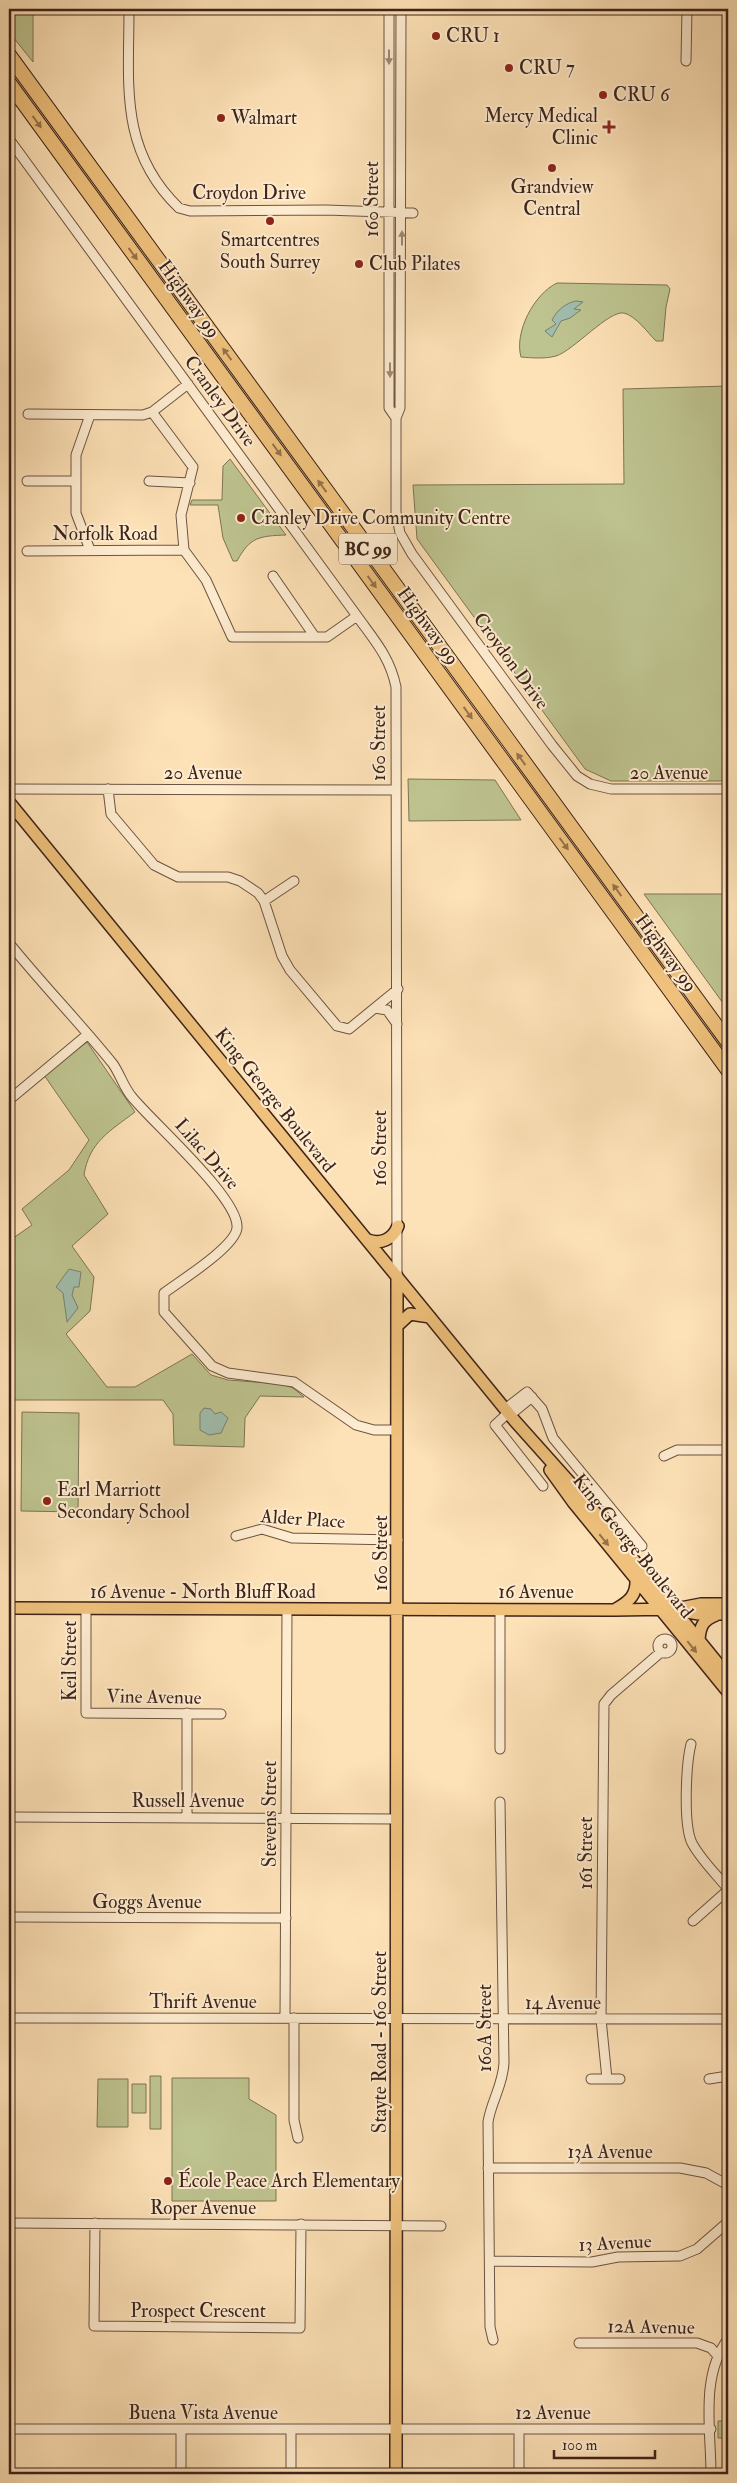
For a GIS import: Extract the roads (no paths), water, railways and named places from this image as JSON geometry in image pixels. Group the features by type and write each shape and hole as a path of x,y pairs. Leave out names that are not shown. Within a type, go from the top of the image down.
{"highway":[{"name":"Highway 99","path":"9,55 728,1042"},
{"name":"Highway 99","path":"9,83 728,1072"}],"main road":[{"name":"King George Boulevard","path":"9,802 509,1414 581,1495 728,1676"},
{"path":"368,1240 373,1242 385,1240 396,1233 398,1226"},
{"name":"160 Street","path":"397,1276 398,1610"},
{"path":"397,1326 403,1318 410,1314 430,1317"},
{"name":"King George Boulevard","path":"509,1414 574,1502 728,1692"},
{"path":"615,1610 629,1602 637,1588 636,1578"},
{"name":"16 Avenue","path":"398,1610 661,1610 701,1604 728,1604"},
{"name":"16 Avenue - North Bluff Road","path":"9,1608 398,1610"},
{"name":"16 Avenue","path":"675,1609 699,1614 723,1614"},
{"name":"Stayte Road - 160 Street","path":"396,2474 398,1610"},
{"path":"699,1640 701,1625 708,1618 723,1614"}],"street":[{"name":"Croydon Drive","path":"129,9 128,100 131,121 144,161 179,208 190,211 318,210 413,213"},
{"name":"160 Street","path":"389,9 390,408 396,418"},
{"name":"160 Street","path":"400,533 396,512 396,418 400,408 402,213 401,9"},
{"path":"686,61 687,9"},
{"name":"Cranley Drive","path":"9,139 388,659 396,687"},
{"path":"28,414 143,415 152,412 188,384"},
{"path":"152,412 193,467 181,515 184,550 206,580 232,636 327,637 357,616"},
{"path":"90,415 76,455 76,513 90,550"},
{"path":"27,481 76,482"},
{"path":"149,481 190,483"},
{"name":"Croydon Drive","path":"400,533 412,554 552,745 577,776 590,784 611,789"},
{"name":"Norfolk Road","path":"27,551 184,550"},
{"path":"273,576 315,637"},
{"name":"160 Street","path":"396,687 397,1276"},
{"name":"20 Avenue","path":"9,789 396,790"},
{"path":"108,789 111,814 154,865 178,877 228,877 249,886 264,901 282,956 290,970 337,1026 349,1029 398,989"},
{"name":"20 Avenue","path":"611,789 728,789"},
{"path":"264,901 294,881"},
{"name":"Lilac Drive","path":"9,943 114,1066 130,1096 180,1145 224,1196 236,1217 237,1230 231,1240 215,1255 164,1293 164,1312 212,1366 228,1373 294,1382 356,1425 374,1430 397,1430"},
{"path":"9,960 17,953"},
{"path":"375,1008 387,1010 398,1025"},
{"path":"9,1100 87,1035"},
{"path":"543,1486 495,1425 530,1394 542,1409 553,1438 642,1546"},
{"path":"664,1456 677,1450 728,1450"},
{"name":"Alder Place","path":"236,1536 262,1530 292,1538 398,1540"},
{"name":"Keil Street","path":"86,1609 86,1713"},
{"name":"Stevens Street","path":"287,1609 286,1918 294,2120 298,2138"},
{"path":"500,1610 500,1749"},
{"name":"161 Street","path":"607,2080 602,2020 604,1704 611,1695 661,1652"},
{"name":"Vine Avenue","path":"86,1713 221,1714"},
{"path":"187,1714 187,1817"},
{"path":"691,1744 688,1785 689,1835 695,1848 728,1890 692,1920"},
{"name":"160A Street","path":"493,2340 490,2327 491,2261 488,2168 489,2113 503,2074 500,1802"},
{"name":"Russell Avenue","path":"9,1817 397,1819"},
{"name":"Goggs Avenue","path":"9,1917 286,1918"},
{"name":"Thrift Avenue","path":"9,2018 397,2020"},
{"name":"14 Avenue","path":"397,2020 728,2019"},
{"path":"709,2079 728,2076"},
{"path":"591,2079 620,2080"},
{"name":"13A Avenue","path":"488,2168 680,2168 706,2173 728,2185"},
{"name":"13 Avenue","path":"491,2261 592,2262 610,2258 680,2256 697,2249 728,2222"},
{"name":"Prospect Crescent","path":"95,2223 94,2326 300,2328 301,2224"},
{"name":"Roper Avenue","path":"9,2224 301,2224 397,2226"},
{"path":"397,2226 442,2226"},
{"path":"712,2474 711,2382 717,2355 728,2339"},
{"name":"12A Avenue","path":"579,2343 697,2343 711,2348 717,2355"},
{"name":"Buena Vista Avenue","path":"9,2428 396,2430"},
{"path":"181,2429 181,2474"},
{"path":"291,2429 291,2474"},
{"name":"12 Avenue","path":"396,2430 711,2430"},
{"path":"519,2430 519,2474"}],"place":[{"name":"CRU 1","path":"436,36"},
{"name":"CRU 7","path":"509,68"},
{"name":"CRU 6","path":"603,95"},
{"name":"Walmart","path":"221,118"},
{"name":"Mercy Medical Clinic","path":"609,127"},
{"name":"Grandview Central","path":"552,168"},
{"name":"Smartcentres South Surrey","path":"270,221"},
{"name":"Club Pilates","path":"359,264"},
{"name":"Cranley Drive Community Centre","path":"241,518"},
{"name":"Earl Marriott Secondary School","path":"47,1501"},
{"name":"École Peace Arch Elementary","path":"168,2181"}]}
